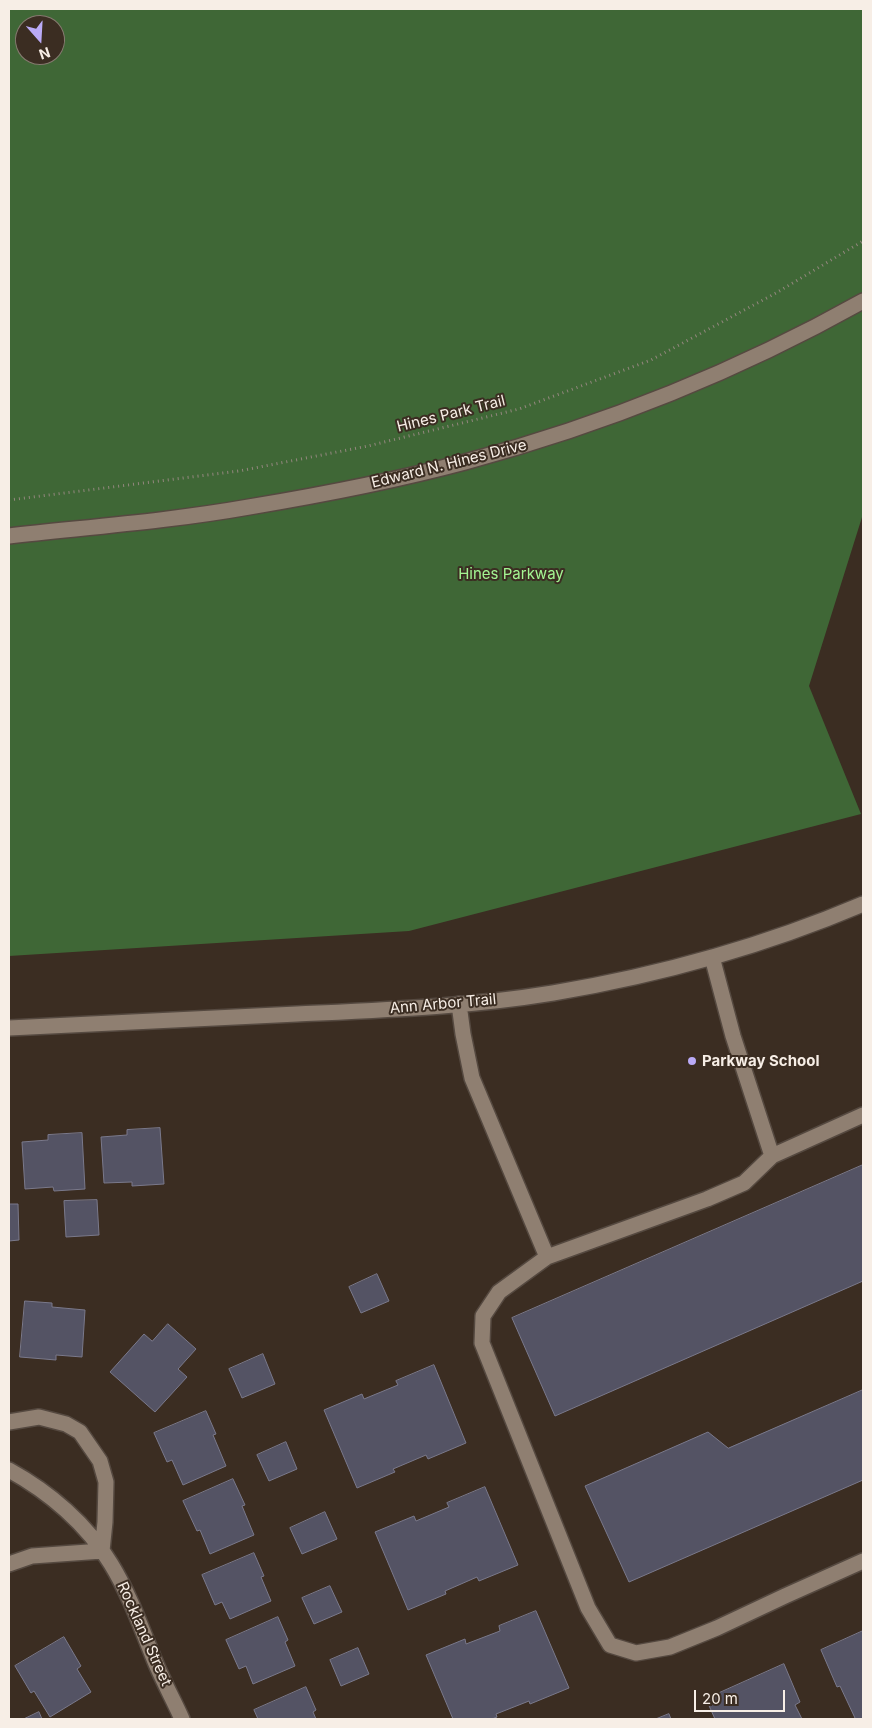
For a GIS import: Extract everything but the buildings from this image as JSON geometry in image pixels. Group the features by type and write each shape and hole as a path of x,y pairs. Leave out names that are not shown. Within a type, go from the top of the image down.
{"street":[{"name":"Edward N. Hines Drive","path":"9,536 248,507 383,482 464,462 526,444 623,411 695,383 765,351 863,301"},
{"name":"Ann Arbor Trail","path":"9,1028 434,1007 553,993 670,969 740,950 831,918 863,904"},
{"path":"712,957 734,1036 772,1156"},
{"path":"459,1004 472,1078 547,1256"},
{"path":"863,1115 772,1156 744,1183 707,1199 547,1256 499,1292 484,1316 482,1343 588,1608 610,1645 636,1653 670,1647 717,1628 863,1561"},
{"path":"9,1422 39,1417 66,1424 80,1432 100,1461 106,1482 102,1551 32,1556 9,1564"},
{"name":"Rockland Street","path":"9,1470 42,1490 72,1516 102,1551 127,1593 158,1668 182,1719"}],"path":[{"name":"Hines Park Trail","path":"9,500 239,471 368,446 519,409 651,360 776,293 863,241"}],"green space":[{"name":"Hines Parkway","path":"9,9 863,9 863,514 809,686 861,814 409,931 9,956"}],"place":[{"name":"Parkway School","path":"692,1061"}]}
